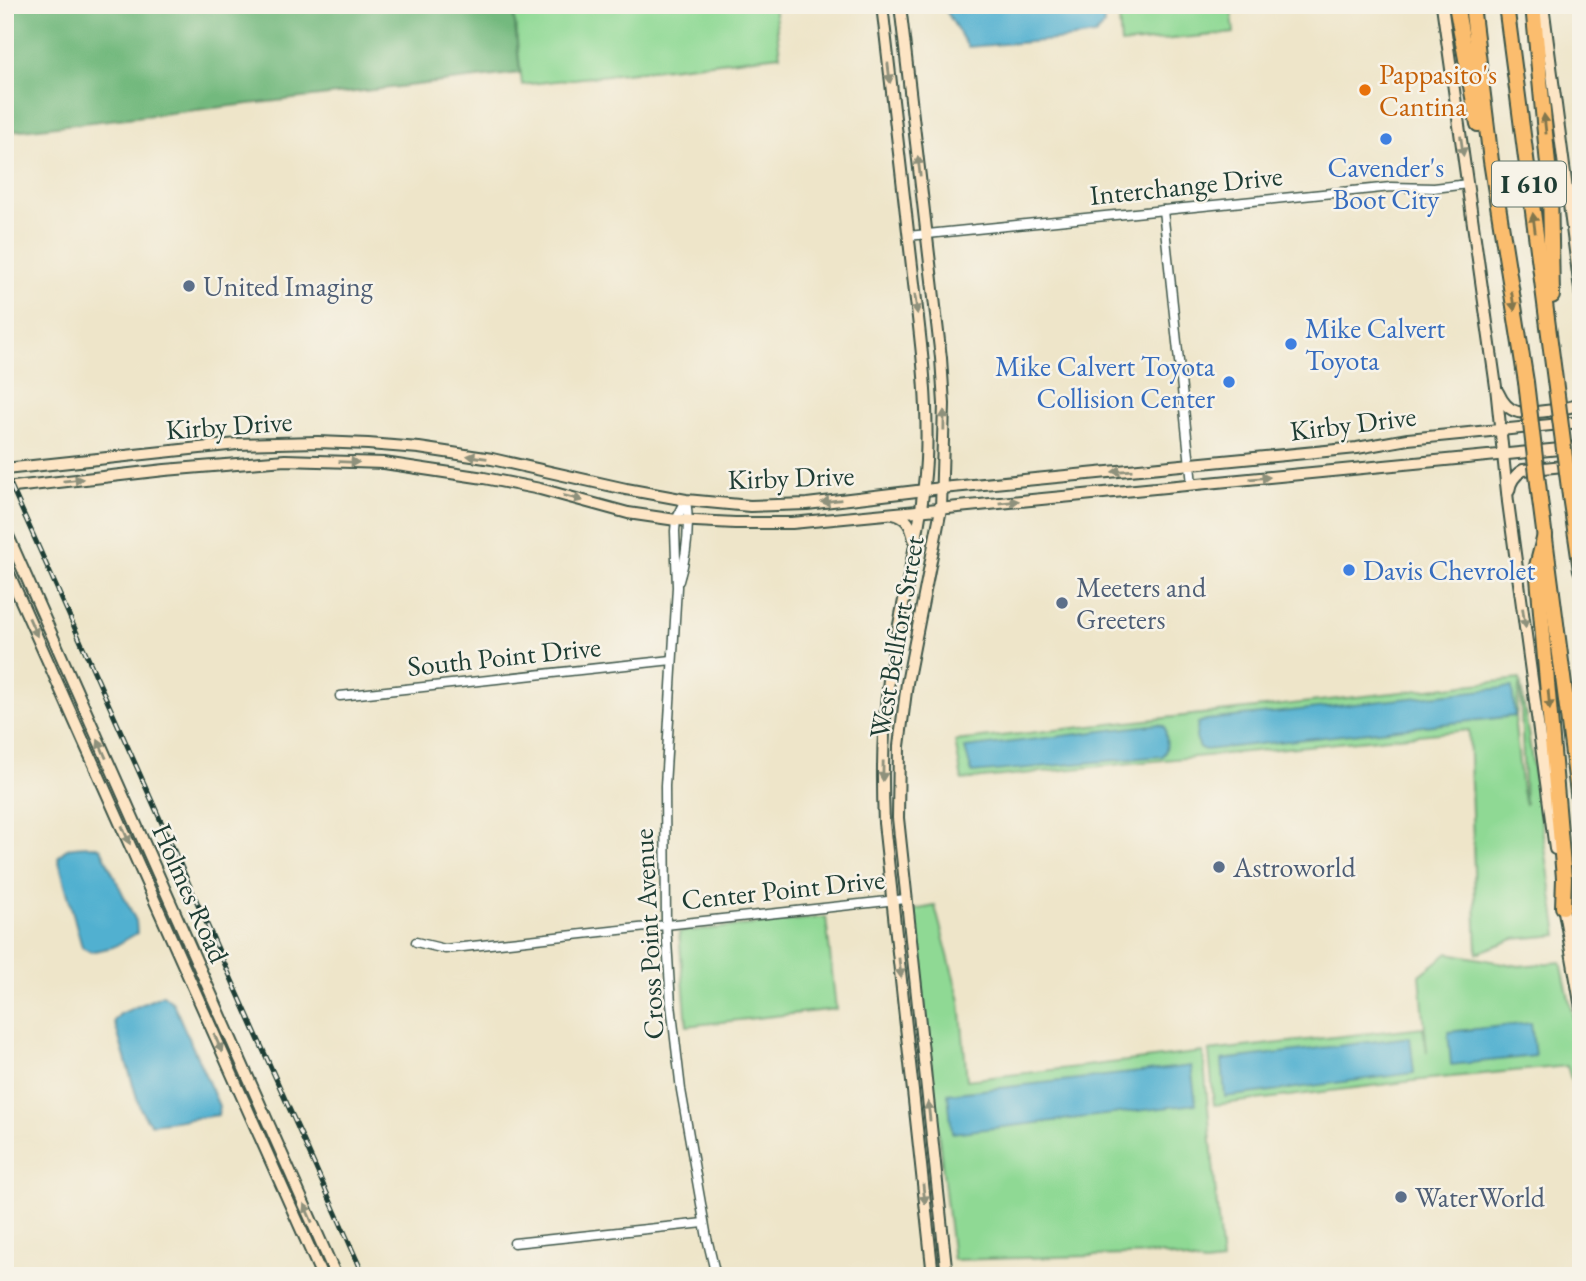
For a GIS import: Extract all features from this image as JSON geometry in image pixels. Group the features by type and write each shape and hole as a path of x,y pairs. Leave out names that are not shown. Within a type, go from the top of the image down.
{"highway":[{"path":"1456,5 1481,144 1491,161"},
{"name":"I 610","path":"1472,5 1491,161 1526,382 1581,816"},
{"name":"I 610","path":"1506,5 1581,570"},
{"path":"1533,5 1550,186 1552,364"},
{"path":"1545,535 1537,566 1564,867 1563,907"}],"main road":[{"name":"West Bellfort Street","path":"882,5 922,357 927,434 921,510 889,681 882,779 884,823 933,1276"},
{"name":"West Bellfort Street","path":"900,5 944,404 941,509 907,682 899,746 898,818 947,1276"},
{"path":"1443,5 1496,387 1508,502 1563,907 1581,1008"},
{"path":"1543,5 1581,297"},
{"path":"894,106 912,104"},
{"path":"922,357 941,358"},
{"path":"1496,387 1503,401 1519,412 1571,408 1581,403"},
{"name":"Kirby Drive","path":"5,470 237,444 318,442 419,448 492,459 686,500 750,506 807,504 942,488 1357,448 1408,439 1581,422"},
{"path":"317,461 318,442"},
{"name":"Kirby Drive","path":"5,488 285,460 384,463 540,489 628,513 676,520 792,523 1581,447"},
{"path":"417,468 419,448"},
{"path":"1357,448 1359,468"},
{"path":"163,452 165,470"},
{"path":"1508,502 1510,484 1523,470 1581,466"},
{"path":"540,489 544,470"},
{"path":"890,513 908,521 912,526 915,542"},
{"name":"Holmes Road","path":"5,529 336,1276"},
{"name":"Holmes Road","path":"5,565 322,1276"},
{"path":"49,663 61,657"},
{"path":"889,681 907,682"},
{"path":"177,951 189,946"},
{"path":"267,1152 279,1146"}],"street":[{"name":"Interchange Drive","path":"908,236 1381,188 1434,188 1468,184"},
{"path":"1163,210 1192,484"},
{"name":"Cross Point Avenue","path":"686,500 676,520 677,587 665,786 666,925 671,1004 681,1090 716,1276"},
{"name":"Cross Point Avenue","path":"677,587 689,520 686,500"},
{"name":"South Point Drive","path":"340,696 672,660"},
{"name":"Center Point Drive","path":"416,942 445,949 906,899"},
{"path":"514,1243 704,1223"}],"green space":[{"path":"5,5 513,5 520,73 5,132"},
{"path":"513,5 774,5 780,55 522,85"},
{"path":"1118,5 1231,5 1234,33 1121,44"},
{"path":"1520,679 1558,935 1514,939 1477,953 1469,730 962,780 955,741","holes":["1520,686 1525,805 1515,726"]},
{"path":"935,906 960,1001 967,1080 1203,1052 1222,1262 1204,1264 1160,1254 953,1260 913,910"},
{"path":"826,917 836,1009 687,1026 679,932"},
{"path":"1448,953 1519,966 1561,962 1581,1054 1581,1111 1567,1066 1430,1079 1214,1105 1209,1051 1423,1027 1427,1052 1420,975"}],"water":[{"path":"948,5 1103,5 1104,25 1095,35 968,47 946,11"},
{"path":"1512,687 1515,716 1205,750 1200,748 1196,737 1198,723 1206,720"},
{"path":"1159,724 1165,727 1166,735 1167,746 1163,756 972,773 965,748"},
{"path":"94,846 101,849 136,921 137,933 113,947 91,952 82,947 58,858 69,848"},
{"path":"163,995 173,1003 219,1106 218,1115 152,1124 140,1108 114,1021 120,1014"},
{"path":"1531,1023 1535,1056 1451,1065 1448,1032"},
{"path":"1410,1037 1414,1073 1225,1097 1222,1060"},
{"path":"1191,1066 1196,1104 952,1133 948,1094"}],"railway":[{"path":"5,472 364,1276"}],"place":[{"name":"Pappasito's Cantina","path":"1365,90"},
{"name":"Cavender's Boot City","path":"1386,139"},
{"name":"United Imaging","path":"189,286"},
{"name":"Mike Calvert Toyota","path":"1291,344"},
{"name":"Mike Calvert Toyota Collision Center","path":"1229,382"},
{"name":"Davis Chevrolet","path":"1349,570"},
{"name":"Meeters and Greeters","path":"1062,603"},
{"name":"Astroworld","path":"1219,867"},
{"name":"WaterWorld","path":"1401,1197"}]}
